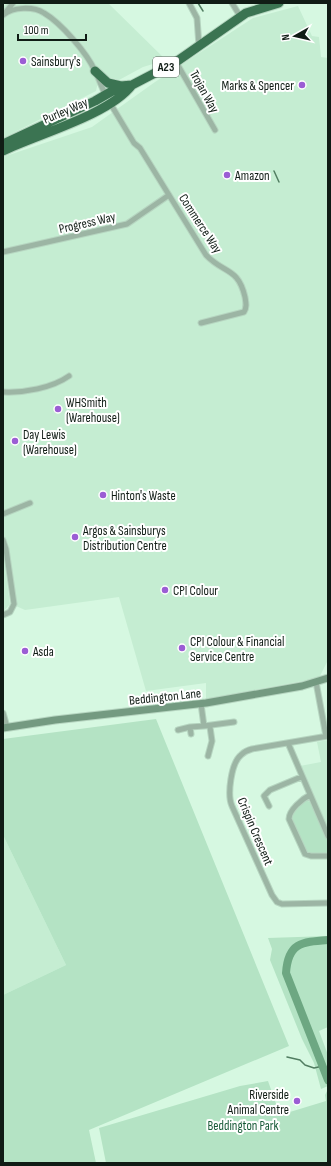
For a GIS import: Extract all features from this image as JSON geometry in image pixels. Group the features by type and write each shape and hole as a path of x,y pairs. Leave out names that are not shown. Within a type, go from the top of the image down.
{"highway":[{"name":"Purley Way","path":"3,144 121,86 132,85 176,62 199,48 240,16 253,10 279,3"},
{"path":"95,71 108,83 121,86"},
{"name":"Purley Way","path":"3,151 76,120 110,103 125,94 132,85"}],"main road":[{"name":"Beddington Lane","path":"5,728 55,720 201,704 316,682 328,678"}],"street":[{"path":"5,14 13,3"},
{"path":"5,14 24,8 19,3"},
{"path":"189,3 197,18 199,48"},
{"path":"232,3 240,16"},
{"name":"Commerce Way","path":"24,8 44,12 84,54 95,71 105,95 206,255 216,264 236,276 242,286 246,306 244,312 201,323"},
{"name":"Trojan Way","path":"176,62 214,130"},
{"name":"Progress Way","path":"3,252 127,224 169,195"},
{"path":"3,392 26,390 60,382 69,376"},
{"path":"3,514 30,504"},
{"path":"3,540 6,549 14,604 10,612 3,615"},
{"path":"316,682 327,736"},
{"path":"201,704 212,741 208,756"},
{"path":"3,713 5,728"},
{"path":"178,730 190,727 207,727 234,722"},
{"path":"190,727 191,734"},
{"name":"Crispin Crescent","path":"327,736 252,749 240,755 234,768 229,798 272,895 277,902 285,905 328,903"},
{"path":"288,743 301,777 328,836"},
{"path":"269,806 264,796 270,790 301,777"},
{"path":"310,795 302,800 292,812 289,819 305,854 311,856 328,856"}],"shaded area":[{"path":"7,3 108,3 166,60 143,67 119,80 107,77 98,82 96,91 3,138 3,7"},
{"path":"298,6 312,36 319,37 321,57 328,58 328,660 319,678 206,699 206,683 146,691 119,597 25,610 16,606 8,543 3,537 3,157 92,127 155,82 253,18"},
{"path":"3,552 10,604 3,612"},
{"path":"328,740 328,828 300,766 321,762 317,742"},
{"path":"3,835 66,965 3,995"}],"green space":[{"path":"156,719 289,1046 89,1130 96,1163 3,1163 3,995 66,965 3,835 3,739"},
{"path":"305,800 311,802 328,840 328,854 311,855 307,853 290,818 292,813"},
{"path":"328,936 328,1027 319,1031 328,1055 328,1086 321,1089 314,1063 302,1039 270,960 272,949 268,938"},
{"name":"Beddington Park","path":"268,1081 280,1115 326,1101 325,1095 328,1089 328,1163 106,1163 99,1128 240,1086"}],"waterway":[{"path":"198,3 203,11"},
{"path":"274,171 279,182"},
{"path":"328,940 303,943 298,946 290,955 286,973 328,1080"},
{"path":"287,1057 300,1060 305,1065 314,1068 323,1066"}],"place":[{"name":"Sainsbury's","path":"23,61"},
{"name":"Marks & Spencer","path":"302,85"},
{"name":"Amazon","path":"227,175"},
{"name":"WHSmith (Warehouse)","path":"58,409"},
{"name":"Day Lewis (Warehouse)","path":"15,441"},
{"name":"Hinton's Waste","path":"103,495"},
{"name":"Argos & Sainsburys Distribution Centre","path":"75,537"},
{"name":"CPI Colour","path":"165,590"},
{"name":"CPI Colour & Financial Service Centre","path":"182,648"},
{"name":"Asda","path":"25,651"},
{"name":"Riverside Animal Centre","path":"297,1101"}]}
